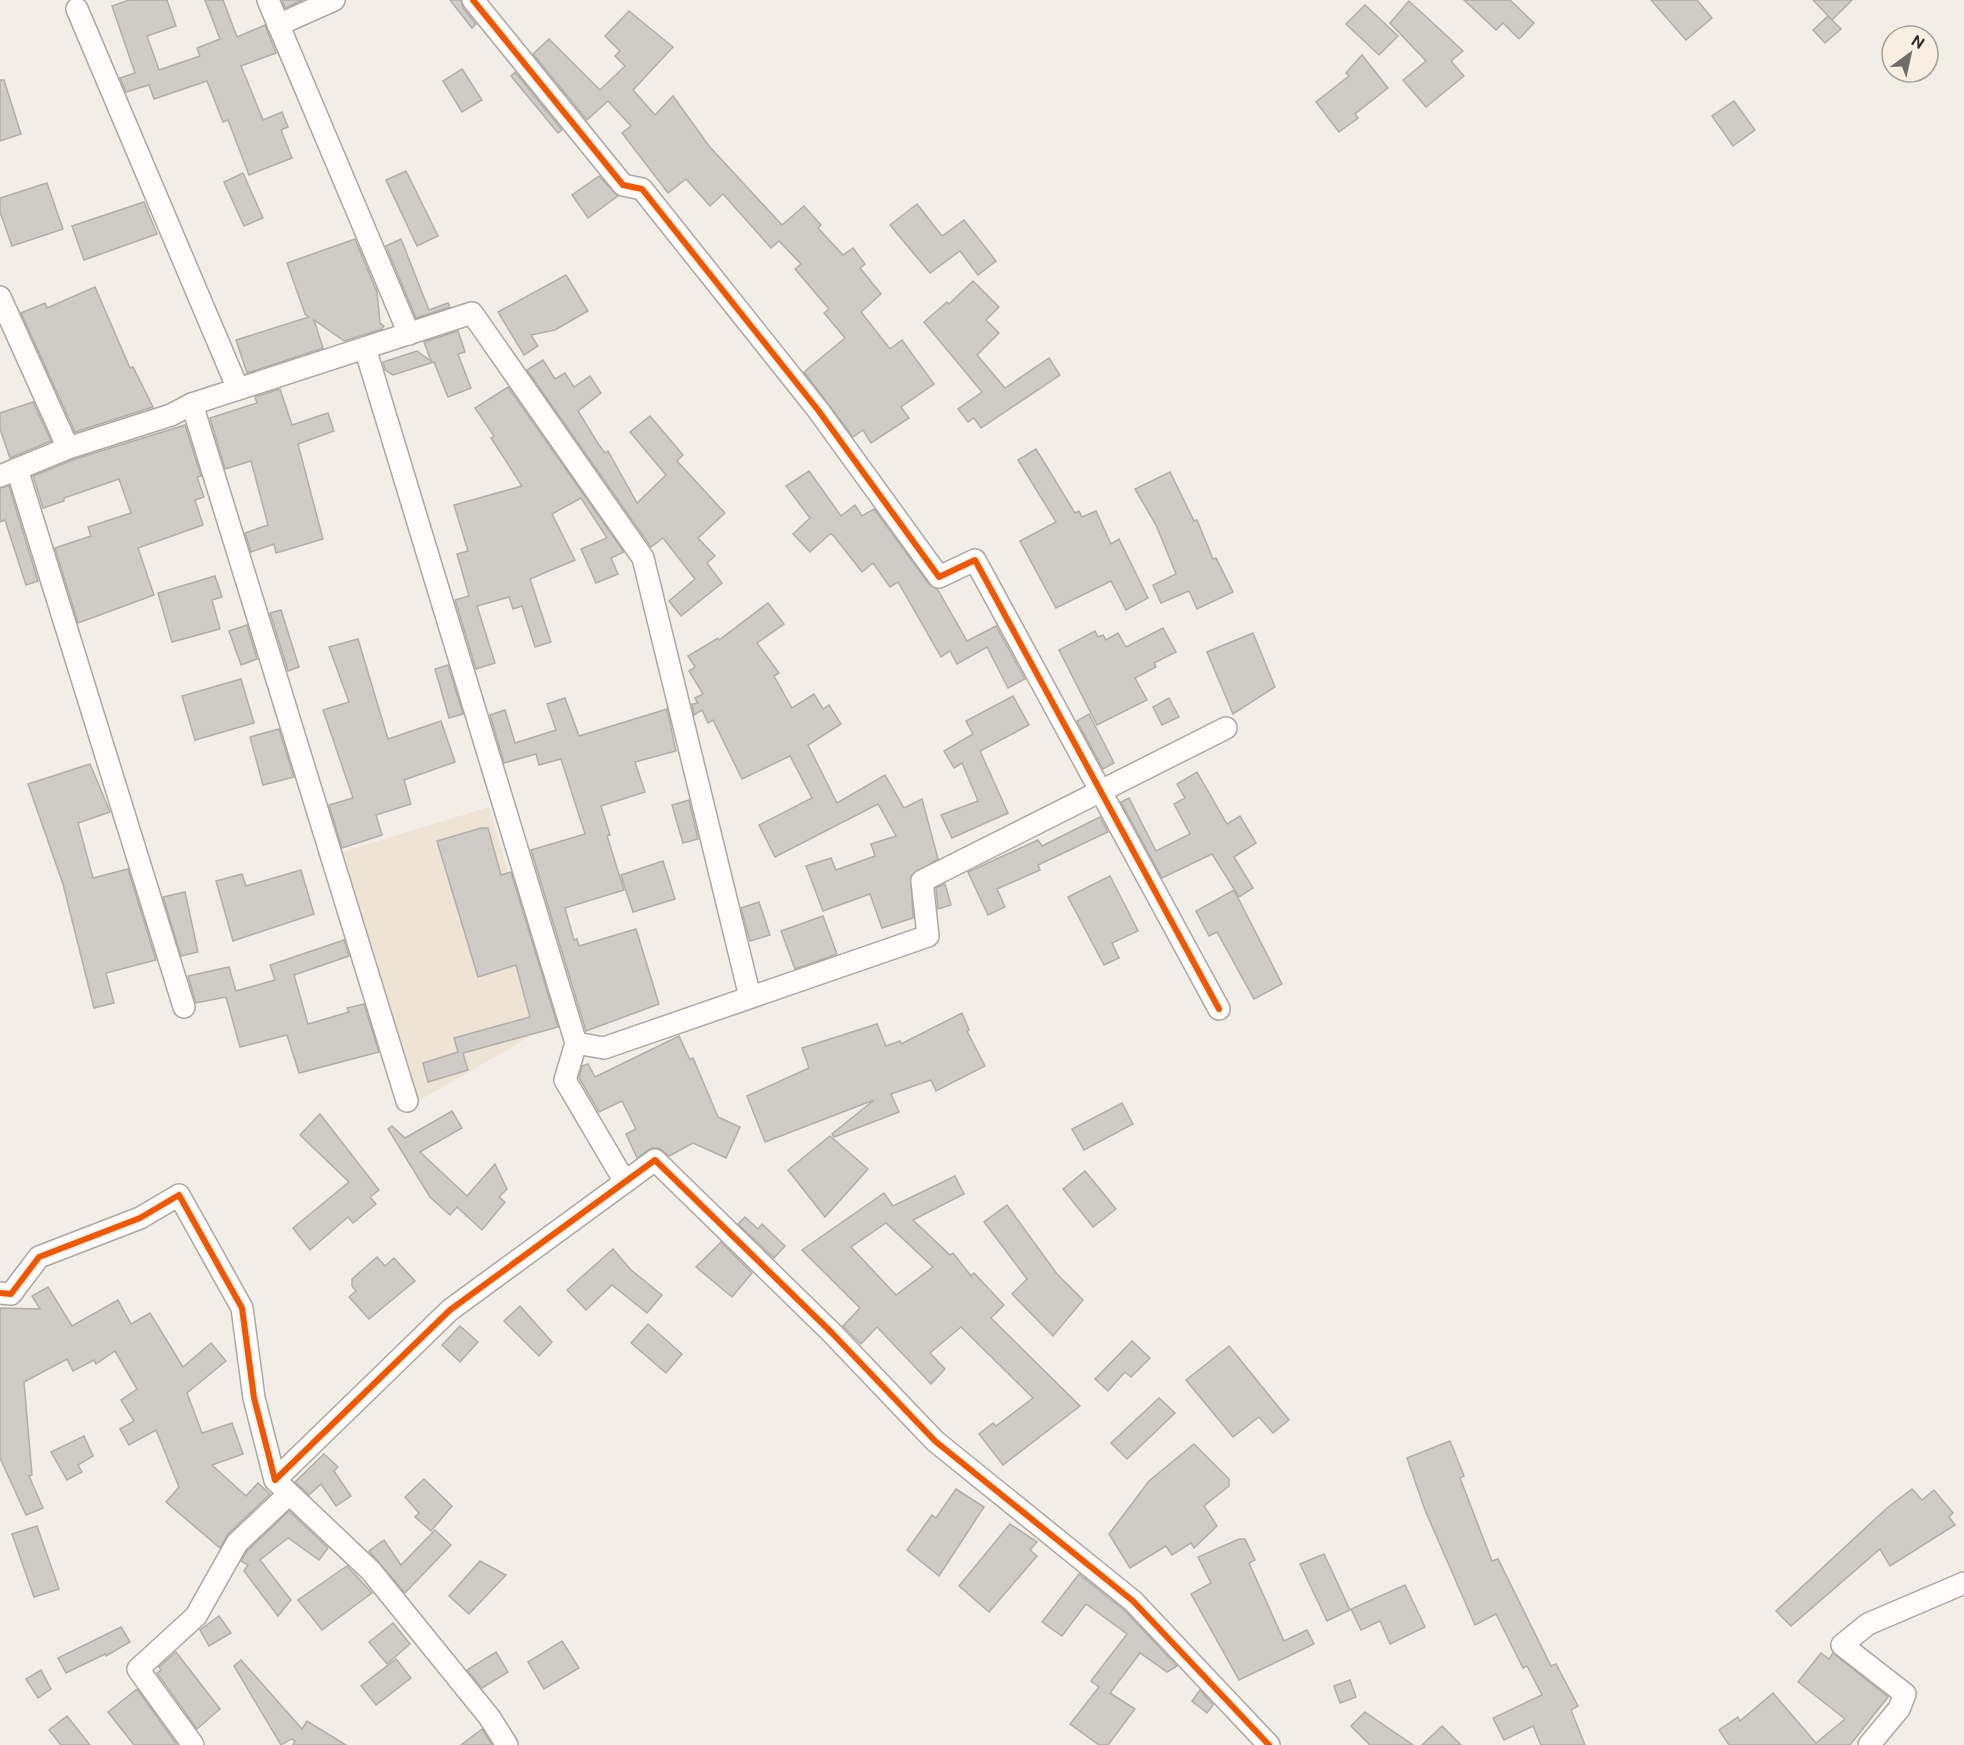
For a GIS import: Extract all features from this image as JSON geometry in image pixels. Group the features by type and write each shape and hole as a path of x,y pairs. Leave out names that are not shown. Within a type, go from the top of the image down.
{"street":[{"path":"268,0 409,334"},
{"path":"279,25 334,0"},
{"path":"473,0 623,185 642,189 818,410 939,577 975,560 1219,1009"},
{"path":"77,9 238,389"},
{"path":"0,297 68,448"},
{"path":"184,1007 9,473 68,448 139,427 192,404 472,313 643,558 750,997"},
{"path":"365,348 576,1043 565,1080 625,1182"},
{"path":"192,404 407,1101"},
{"path":"576,1043 604,1048 928,936 922,881 1226,728"},
{"path":"193,1745 138,1669 196,1616 237,1543 282,1487 450,1310 655,1160 832,1333 935,1441 1133,1601 1269,1745"},
{"path":"0,1293 11,1294 39,1257 140,1218 179,1195 242,1308 254,1398 282,1487 371,1571 490,1718 507,1745"},
{"path":"1869,1745 1899,1709 1905,1694 1842,1645 1868,1624 1964,1583"}],"shaded area":[{"path":"489,807 553,1023 417,1102 342,852"}],"building":[{"path":"129,0 167,0 176,26 147,36 159,70 200,56 197,48 220,39 205,0 223,0 237,37 265,25 276,53 241,66 263,120 282,112 288,127 281,130 292,158 249,175 228,120 223,122 207,81 154,99 149,85 126,92 120,78 135,73 112,6"},
{"path":"282,0 303,0 285,8"},
{"path":"450,0 461,0 463,8 476,24 472,28"},
{"path":"1464,0 1510,0 1534,23 1519,39 1503,23 1496,30"},
{"path":"1651,0 1697,0 1712,18 1686,40"},
{"path":"1813,0 1852,0 1832,20"},
{"path":"1409,1 1463,51 1451,61 1464,76 1426,107 1403,80 1426,61 1390,23"},
{"path":"1365,5 1398,36 1379,55 1346,24"},
{"path":"629,11 673,47 633,90 655,115 673,96 709,146 782,225 804,206 821,225 818,228 843,255 853,248 865,264 860,268 881,294 861,312 890,349 902,340 934,384 901,407 909,418 871,443 863,430 853,437 804,372 845,338 824,313 829,309 795,269 801,264 779,241 771,248 723,194 710,206 686,179 668,193 622,133 631,126 608,101 587,120 533,54 549,39 600,90 625,66 615,56 620,51 605,36"},
{"path":"1828,16 1841,29 1825,43 1813,30"},
{"path":"1362,55 1388,88 1355,114 1358,118 1339,132 1316,102 1349,76 1346,73"},
{"path":"462,69 482,100 462,112 443,81"},
{"path":"515,72 562,130 558,133 511,76"},
{"path":"0,80 4,80 21,134 0,141"},
{"path":"1734,101 1755,130 1733,146 1712,116"},
{"path":"406,171 438,236 417,246 386,180"},
{"path":"243,173 263,218 244,226 224,182"},
{"path":"599,176 618,196 588,218 572,195"},
{"path":"47,183 63,229 12,246 0,212 0,198"},
{"path":"144,202 157,234 84,260 72,226"},
{"path":"917,204 942,236 964,220 996,261 978,275 960,251 930,273 890,225"},
{"path":"355,239 377,292 380,323 384,326 382,329 344,341 314,320 323,348 247,373 236,340 309,317 305,314 287,263"},
{"path":"401,239 429,310 448,303 450,307 416,318 386,246"},
{"path":"566,275 588,311 555,330 531,335 538,346 524,355 498,312"},
{"path":"973,281 999,307 986,320 999,333 977,355 1005,388 1049,358 1060,375 981,428 974,418 968,422 958,409 982,392 924,322 947,302 949,304"},
{"path":"95,287 130,368 133,367 153,407 75,432 21,313 45,303 47,308"},
{"path":"458,331 465,352 458,354 471,388 448,397 434,362 393,375 385,370 383,362 417,351 431,361 424,342"},
{"path":"543,360 555,379 565,373 574,387 590,376 601,393 578,411 605,453 608,451 637,503 666,475 630,432 650,416 683,455 677,461 725,513 698,538 715,556 707,563 722,583 681,616 669,601 695,579 663,538 651,547 527,370"},
{"path":"508,387 624,552 611,558 618,574 596,583 581,549 607,538 581,498 552,514 575,560 530,579 551,642 535,647 522,606 513,609 509,597 477,606 495,663 476,669 455,600 469,596 457,554 468,551 454,505 522,486 491,438 494,436 475,408"},
{"path":"280,389 292,425 328,413 334,431 298,444 323,539 276,553 274,544 251,552 245,533 268,525 251,461 225,469 210,418 257,403 255,397"},
{"path":"33,402 51,441 10,458 0,429 0,413"},
{"path":"185,425 201,476 197,477 204,497 195,500 203,525 138,548 154,595 78,623 55,548 91,536 88,527 131,513 119,479 64,498 64,501 43,508 33,476 72,460"},
{"path":"1036,449 1075,513 1079,511 1082,517 1096,511 1111,544 1119,539 1148,598 1126,610 1111,581 1056,608 1020,541 1056,522 1018,460"},
{"path":"809,471 841,516 855,505 862,516 874,509 929,584 938,590 967,641 996,626 1025,679 1008,688 987,647 957,664 950,651 941,657 898,582 890,587 873,563 862,572 833,535 830,534 810,552 793,534 810,518 786,486"},
{"path":"1170,472 1194,521 1197,520 1213,559 1216,558 1233,592 1197,609 1189,591 1161,603 1153,585 1176,574 1156,525 1135,489"},
{"path":"9,486 38,581 26,585 5,520 0,522 0,488"},
{"path":"215,576 222,597 212,600 220,629 172,642 158,593"},
{"path":"768,603 784,624 757,643 779,673 774,676 792,708 814,694 823,709 829,705 841,724 808,745 837,803 885,775 904,808 922,799 938,859 911,876 913,918 882,928 870,894 823,911 806,866 831,858 836,870 875,856 871,844 896,836 878,804 775,857 759,825 812,798 790,756 742,779 713,720 708,723 702,710 694,715 692,704 698,703 695,698 703,694 689,671 695,667 688,656 718,638 719,640"},
{"path":"281,610 299,667 288,671 270,613"},
{"path":"247,625 257,659 241,665 229,631"},
{"path":"1163,628 1176,652 1154,663 1156,667 1135,678 1147,700 1097,725 1059,650 1095,631 1098,637 1103,635 1106,640 1118,633 1126,647"},
{"path":"1253,633 1275,687 1233,714 1207,652"},
{"path":"358,639 388,739 441,721 455,762 404,780 411,804 376,815 382,835 342,848 329,805 353,798 323,710 349,702 329,647"},
{"path":"448,665 463,714 449,718 435,669"},
{"path":"241,679 254,723 195,740 182,696"},
{"path":"1013,696 1029,725 980,751 1008,813 952,838 941,815 978,801 962,763 954,768 944,751 973,734 966,721"},
{"path":"565,698 579,736 667,709 676,751 635,762 645,792 601,806 610,835 607,836 624,890 565,908 574,940 577,939 579,946 636,929 659,1004 586,1031 531,850 585,834 561,759 539,765 536,754 504,763 490,715 505,710 515,743 556,730 547,704"},
{"path":"1169,698 1179,717 1162,725 1153,707"},
{"path":"1089,714 1114,763 1103,769 1077,721"},
{"path":"279,729 294,777 263,785 250,737"},
{"path":"90,764 110,812 78,823 93,878 128,869 156,960 106,973 114,1003 94,1008 63,884 28,784"},
{"path":"1197,772 1227,824 1240,816 1256,843 1234,857 1253,888 1239,897 1212,854 1162,878 1121,802 1129,798 1156,851 1190,834 1174,804 1185,798 1177,784"},
{"path":"689,800 698,839 683,843 672,805"},
{"path":"1100,817 1108,832 1038,865 1040,870 997,889 1005,907 988,915 968,872 1038,840 1042,846"},
{"path":"488,828 501,875 511,872 558,1027 463,1053 468,1070 428,1082 423,1063 458,1052 454,1038 530,1017 516,965 478,977 437,841"},
{"path":"663,861 675,899 633,912 621,875"},
{"path":"301,870 314,914 233,941 216,881 242,874 246,886"},
{"path":"1110,876 1138,931 1112,943 1119,958 1104,965 1068,897"},
{"path":"945,884 951,905 938,909 936,888"},
{"path":"1234,890 1282,984 1254,999 1217,932 1209,936 1196,911"},
{"path":"185,892 198,952 181,956 163,897"},
{"path":"759,902 770,935 750,941 741,908"},
{"path":"823,916 837,954 795,969 781,931"},
{"path":"344,940 349,956 294,975 308,1024 349,1012 347,1008 364,1004 379,1052 299,1073 287,1035 240,1047 226,997 196,1003 188,976 229,967 236,991 275,980 270,965"},
{"path":"962,1013 969,1030 967,1031 985,1066 936,1091 931,1080 891,1094 899,1112 834,1137 832,1134 874,1100 765,1142 747,1096 809,1068 802,1048 877,1024 886,1046 900,1041 901,1044"},
{"path":"679,1036 690,1060 693,1058 718,1117 740,1127 726,1158 693,1143 669,1156 659,1148 652,1148 637,1158 626,1134 636,1129 622,1101 599,1112 579,1078 582,1066 588,1064 595,1077"},
{"path":"1122,1103 1133,1124 1084,1150 1072,1129"},
{"path":"452,1111 462,1128 420,1152 467,1196 495,1164 507,1189 499,1197 505,1202 482,1230 457,1207 450,1215 430,1197 388,1129 392,1126 405,1138"},
{"path":"320,1114 379,1190 370,1197 376,1204 353,1223 348,1217 310,1250 293,1228 349,1182 300,1135"},
{"path":"830,1136 868,1169 825,1217 788,1170"},
{"path":"1085,1171 1116,1209 1093,1227 1063,1189"},
{"path":"955,1176 964,1194 913,1220 950,1255 953,1253 971,1276 974,1273 1004,1305 991,1318 1080,1406 1003,1465 979,1434 993,1423 996,1426 1033,1398 961,1327 930,1353 945,1369 931,1384 877,1327 861,1344 843,1326 860,1308 802,1250 884,1193 893,1206","holes":["886,1223 933,1267 896,1295 851,1247"]},
{"path":"1007,1205 1057,1274 1083,1300 1053,1336 1012,1294 1027,1279 984,1222"},
{"path":"745,1217 758,1229 762,1224 785,1246 774,1258 738,1224"},
{"path":"721,1242 752,1273 732,1297 696,1267"},
{"path":"613,1249 631,1270 662,1295 647,1313 612,1285 586,1310 567,1290"},
{"path":"377,1257 385,1266 394,1258 415,1281 369,1319 349,1297 356,1291 352,1286 352,1279"},
{"path":"48,1287 72,1326 118,1300 131,1324 150,1313 183,1367 211,1343 226,1361 187,1393 202,1433 232,1423 243,1454 212,1465 246,1496 258,1483 270,1494 228,1534 220,1548 166,1502 179,1487 156,1430 129,1445 120,1429 134,1421 121,1400 137,1389 115,1351 96,1364 94,1360 73,1371 67,1359 24,1382 32,1475 29,1476 43,1508 26,1515 0,1458 0,1308 40,1309 32,1296"},
{"path":"520,1306 552,1342 539,1356 504,1321"},
{"path":"648,1324 682,1354 666,1373 631,1343"},
{"path":"460,1326 478,1342 460,1362 442,1345"},
{"path":"1132,1341 1150,1358 1131,1377 1125,1372 1108,1391 1095,1379"},
{"path":"1229,1346 1289,1420 1273,1433 1259,1417 1233,1437 1186,1380"},
{"path":"1159,1398 1175,1413 1127,1459 1111,1443"},
{"path":"84,1436 93,1456 78,1465 82,1472 67,1480 51,1452"},
{"path":"1450,1441 1464,1476 1460,1478 1492,1561 1498,1559 1551,1666 1556,1664 1578,1706 1571,1710 1585,1745 1541,1745 1533,1726 1504,1740 1493,1718 1542,1695 1527,1666 1523,1668 1496,1614 1475,1625 1425,1510 1407,1458"},
{"path":"1194,1444 1229,1479 1229,1486 1204,1506 1217,1526 1194,1548 1191,1543 1172,1555 1166,1546 1130,1568 1109,1534 1149,1481"},
{"path":"324,1454 338,1467 334,1471 351,1496 336,1506 321,1484 309,1495 295,1482"},
{"path":"424,1479 452,1506 431,1531 415,1517 419,1513 405,1497"},
{"path":"956,1489 984,1507 939,1576 907,1550 932,1515 936,1518"},
{"path":"1912,1489 1922,1500 1934,1490 1953,1513 1949,1517 1955,1525 1890,1566 1880,1549 1791,1626 1776,1611 1887,1508"},
{"path":"289,1511 328,1548 319,1560 288,1538 260,1560 291,1600 278,1616 244,1571 248,1565 241,1561 247,1551"},
{"path":"1010,1524 1037,1542 1030,1550 1037,1556 989,1612 959,1586"},
{"path":"37,1526 59,1589 34,1597 12,1534"},
{"path":"435,1530 451,1545 405,1593 369,1551 384,1540 401,1565"},
{"path":"1239,1539 1245,1539 1255,1560 1249,1563 1284,1641 1307,1630 1314,1644 1239,1680 1191,1594 1211,1583 1198,1557"},
{"path":"1324,1554 1350,1610 1327,1621 1300,1564"},
{"path":"480,1561 506,1575 469,1614 449,1596"},
{"path":"347,1566 372,1593 322,1630 298,1600"},
{"path":"1079,1574 1124,1610 1177,1666 1167,1672 1140,1653 1110,1693 1135,1709 1108,1745 1099,1745 1070,1724 1099,1687 1091,1681 1127,1634 1086,1604 1062,1636 1042,1622"},
{"path":"1405,1585 1425,1627 1390,1644 1380,1621 1361,1630 1351,1609"},
{"path":"219,1616 231,1633 209,1646 200,1630"},
{"path":"393,1623 410,1644 387,1664 369,1642"},
{"path":"121,1627 130,1642 106,1656 105,1654 66,1673 58,1658"},
{"path":"562,1641 579,1668 544,1689 528,1662"},
{"path":"176,1652 220,1709 197,1729 157,1673 161,1670 159,1667"},
{"path":"496,1652 508,1672 482,1688 467,1670"},
{"path":"1821,1653 1829,1659 1833,1653 1888,1697 1850,1745 1729,1745 1719,1730 1738,1717 1740,1721 1773,1693 1816,1743 1845,1719 1798,1682"},
{"path":"396,1659 411,1678 376,1705 361,1686"},
{"path":"241,1660 302,1729 307,1721 346,1745 293,1745 295,1741 291,1739 281,1745 234,1666"},
{"path":"41,1670 51,1689 38,1698 26,1679"},
{"path":"1350,1680 1356,1697 1340,1703 1334,1686"},
{"path":"137,1689 177,1745 134,1745 108,1712"},
{"path":"1200,1690 1213,1705 1207,1713 1192,1701"},
{"path":"1365,1712 1413,1745 1370,1745 1351,1726"},
{"path":"67,1716 90,1745 61,1745 49,1730"},
{"path":"1442,1726 1461,1745 1422,1745"},
{"path":"482,1729 492,1745 461,1745"}],"cycle path":[{"path":"473,0 623,185 642,189 818,410 939,577 975,560 1219,1009"},
{"path":"0,1293 11,1294 39,1257 140,1218 179,1195 242,1308 254,1398 275,1480 450,1310 655,1160 832,1333 935,1441 1133,1601 1269,1745"}]}
